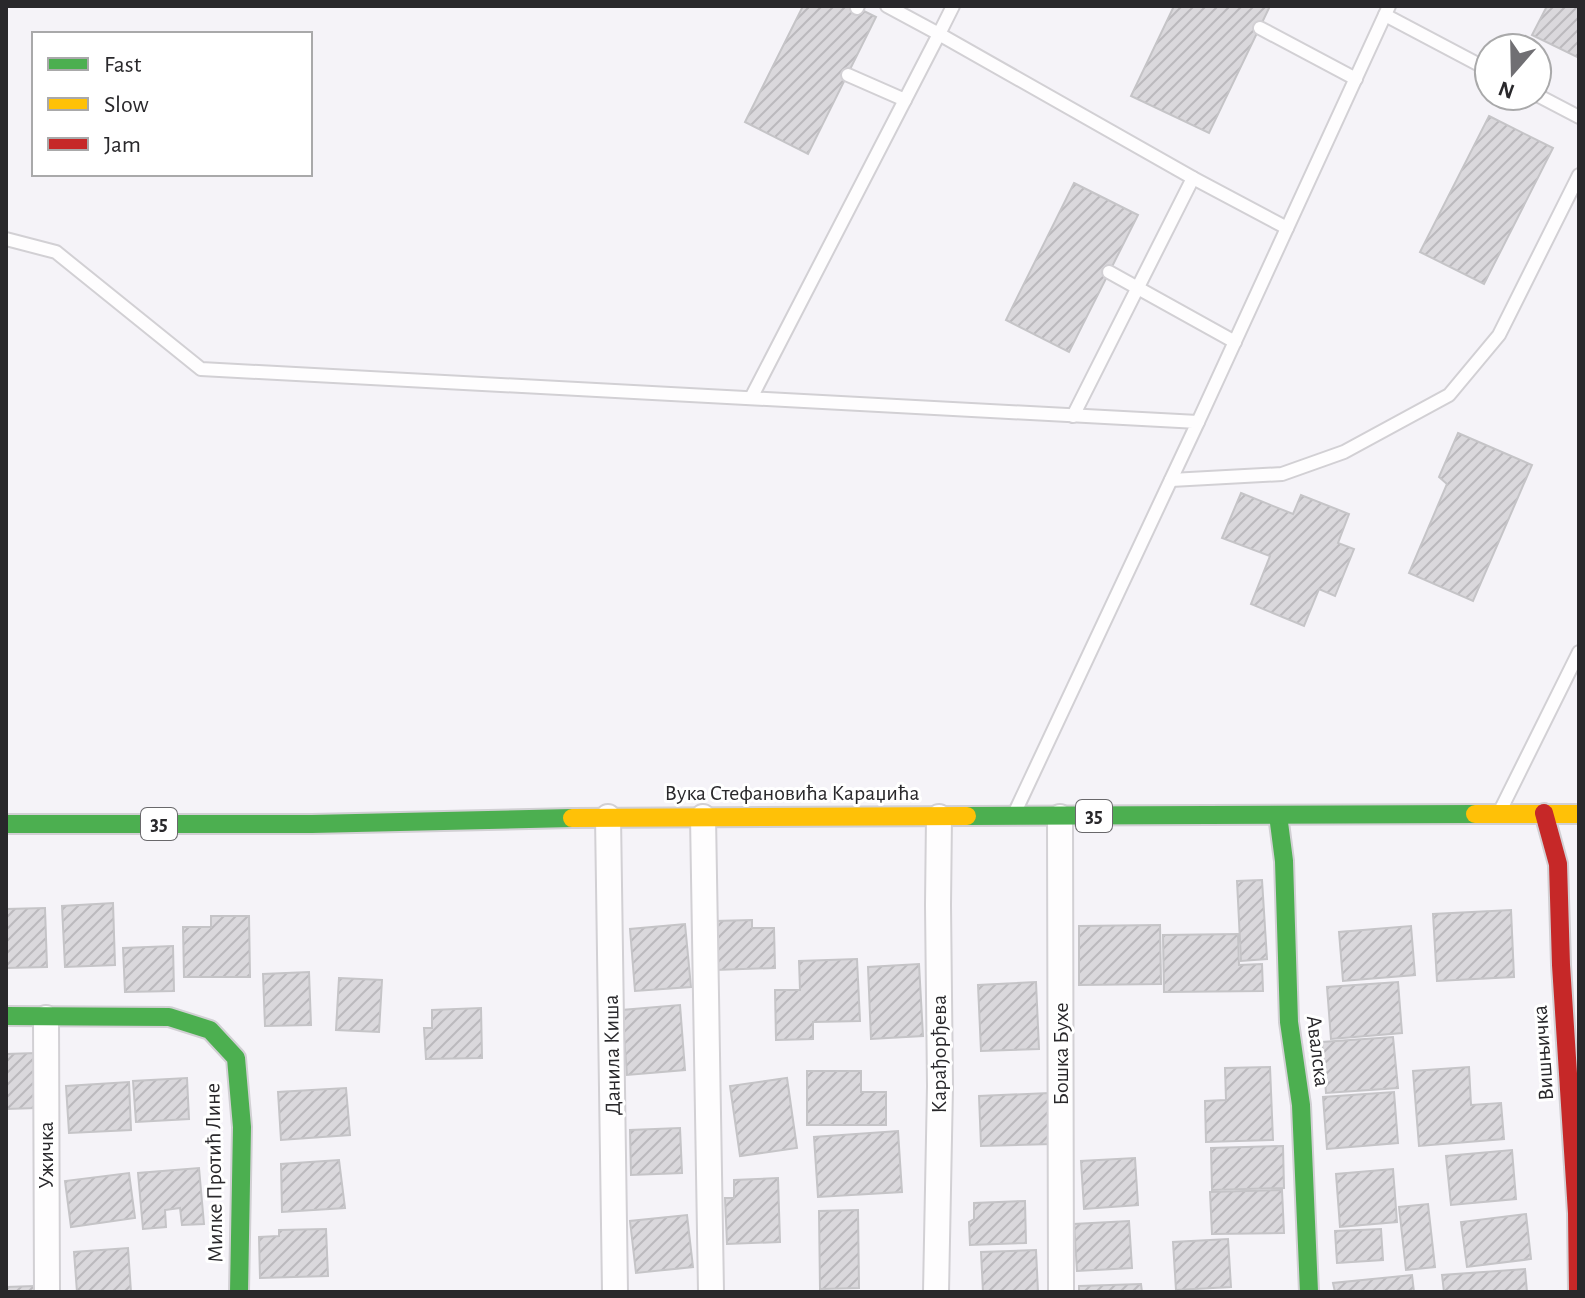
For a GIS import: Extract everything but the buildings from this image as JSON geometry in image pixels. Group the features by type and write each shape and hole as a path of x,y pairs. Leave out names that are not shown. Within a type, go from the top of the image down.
{"main road":[{"name":"Вишњичка","path":"1544,813 1558,864 1561,965 1578,1213 1578,1292"},
{"name":"Вука Стефановића Караџића","path":"6,824 312,824 608,817 1579,814"},
{"name":"Авалска","path":"1278,815 1284,861 1289,1022 1301,1105 1309,1292"},
{"name":"Милке Протић Лине","path":"6,1016 169,1017 210,1030 236,1058 242,1127 239,1292"}],"street":[{"name":"Данила Киша","path":"608,817 615,1292"},
{"path":"703,817 711,1292"},
{"name":"Карађорђева","path":"936,1292 940,1086 939,817"},
{"name":"Бошка Бухе","path":"1060,817 1061,1292"},
{"name":"Ужичка","path":"46,1018 47,1292"}],"lane":[{"path":"887,6 1287,228"},
{"path":"751,398 953,6"},
{"path":"1013,816 1387,11 1473,61"},
{"path":"1260,28 1356,79"},
{"path":"848,75 905,100"},
{"path":"1553,103 1579,117"},
{"path":"1171,480 1282,474 1344,452 1449,395 1499,335 1579,175"},
{"path":"1073,416 1193,178"},
{"path":"6,239 56,252 201,369 1198,422"},
{"path":"1109,272 1235,342"},
{"path":"1498,814 1579,652"}],"traffic: fast":[{"path":"967,816 1475,814"},
{"path":"1278,815 1284,861 1289,1022 1301,1105 1309,1292"},
{"path":"6,824 312,824 572,818"},
{"path":"6,1016 169,1017 210,1030 236,1058 242,1127 239,1292"}],"traffic: slow":[{"path":"1475,814 1579,814"},
{"path":"572,818 967,816"}],"traffic: jam":[{"path":"1544,813 1558,864 1561,965 1577,1213 1578,1292"}]}
